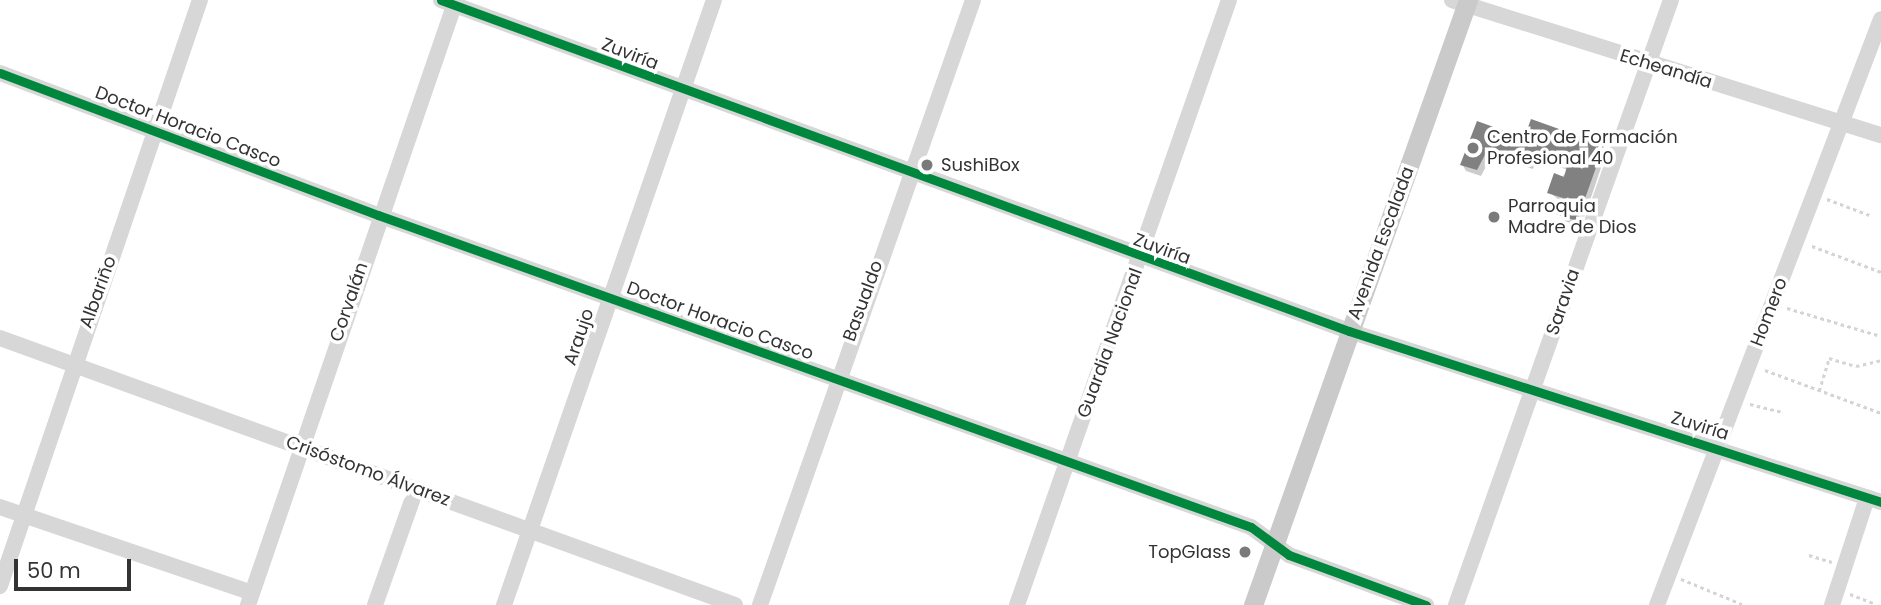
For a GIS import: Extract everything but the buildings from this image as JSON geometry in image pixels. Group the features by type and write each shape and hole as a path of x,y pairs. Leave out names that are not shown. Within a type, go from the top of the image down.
{"main road":[{"name":"Avenida Escalada","path":"1253,605 1462,2"}],"street":[{"name":"Albariño","path":"0,586 72,366 200,0"},
{"name":"Araujo","path":"504,605 714,0"},
{"name":"Basualdo","path":"760,605 836,379 973,0"},
{"name":"Guardia Nacional","path":"1017,605 1141,258 1229,0"},
{"name":"Saravia","path":"1456,605 1671,0"},
{"name":"Zuviría","path":"450,1 682,91 1349,331 1532,391 1717,447 1874,500"},
{"name":"Corvalán","path":"250,599 450,1"},
{"name":"Echeandía","path":"1462,2 1647,64 1881,135"},
{"name":"Homero","path":"1657,605 1881,19"},
{"name":"Doctor Horacio Casco","path":"0,73 609,299 1251,527 1274,544 1426,605"},
{"name":"Crisóstomo Álvarez","path":"0,338 530,528 735,605"},
{"path":"375,605 415,489"},
{"path":"1835,597 1845,565 1874,500"},
{"path":"0,507 250,599"}],"path":[{"path":"1814,194 1872,216"},
{"path":"1796,241 1881,272"},
{"path":"1772,302 1881,336"},
{"path":"1819,391 1829,358 1856,366 1881,360"},
{"path":"1749,364 1881,413"},
{"path":"1735,400 1781,412"},
{"path":"1809,555 1845,565"},
{"path":"1668,574 1742,604"},
{"path":"1835,597 1874,603"}],"cycle path":[{"path":"441,0 1349,331 1881,502"},
{"path":"0,73 378,215 1251,527 1289,555 1426,605"}],"place":[{"name":"Centro de Formación Profesional 40","path":"1473,148"},
{"name":"SushiBox","path":"927,165"},
{"name":"Parroquia Madre de Dios","path":"1494,217"},
{"name":"TopGlass","path":"1245,552"}]}
